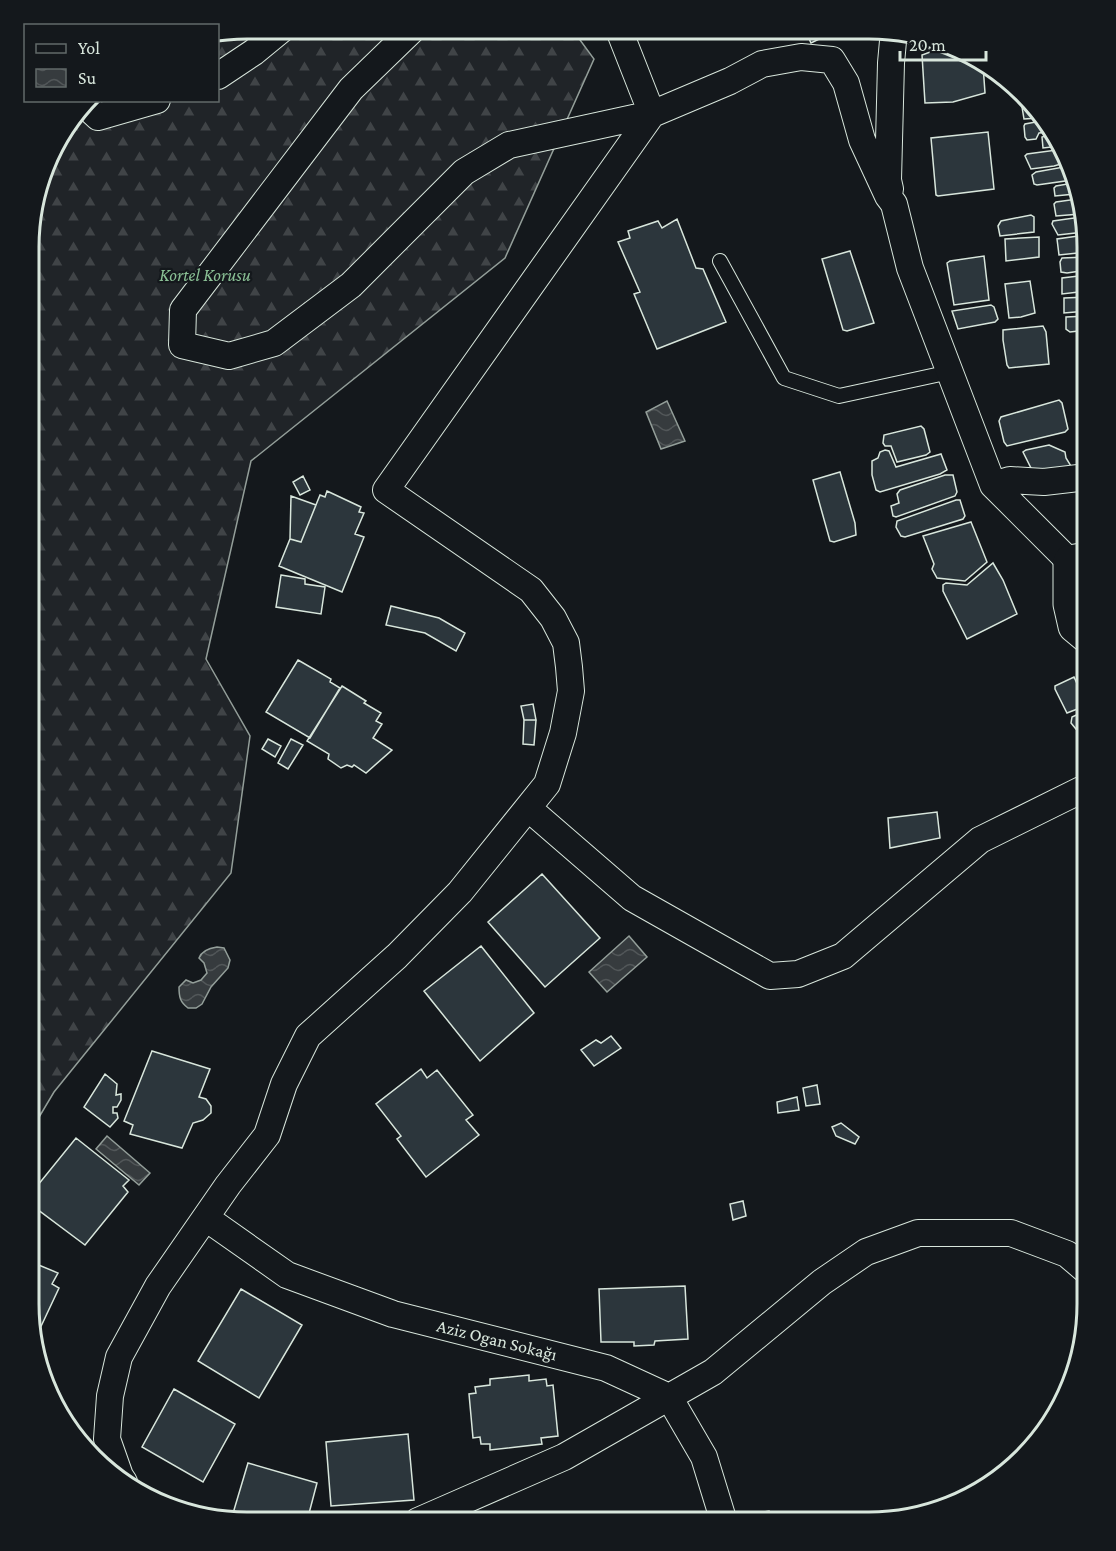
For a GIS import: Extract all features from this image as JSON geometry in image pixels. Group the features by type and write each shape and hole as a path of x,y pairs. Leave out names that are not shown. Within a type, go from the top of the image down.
{"street":[{"path":"219,75 270,39"},
{"path":"403,39 351,89 183,310 182,345 229,356 274,343 351,285 464,172 509,145 652,114 730,81 762,64 801,57 832,60 846,83 862,140 894,204"},
{"path":"623,39 652,114"},
{"path":"893,41 888,180 910,268 993,485 1077,559"},
{"path":"91,111 145,102"},
{"path":"116,1466 107,1439 110,1396 119,1357 158,1286 228,1185 267,1135 284,1084 308,1036 397,956 460,892 547,784 563,733 571,691 566,644 553,618 531,590 386,490 652,114"},
{"path":"993,485 1010,480 1044,482 1077,478"},
{"path":"1077,571 1070,604 1077,628"},
{"path":"528,808 632,898 770,976 798,974 843,956 980,840 1077,792"},
{"name":"Aziz Ogan Sokağı","path":"206,1218 287,1275 393,1314 606,1368 669,1397"},
{"path":"439,1512 564,1457 713,1372 822,1282 866,1252 918,1233 1011,1233 1067,1254 1077,1262"},
{"path":"669,1397 704,1457 721,1512"}],"lane":[{"path":"720,261 783,378 839,396 950,372"}],"green space":[{"name":"Kortel Korusu","path":"233,39 579,39 594,59 505,258 251,461 206,659 250,736 231,873 54,1092 39,1117 39,247 43,206 55,167 74,131 99,102 219,102 219,41"}],"water":[{"path":"667,401 685,441 661,449 646,412"},
{"path":"629,936 647,957 607,992 589,972"},
{"path":"217,947 224,948 230,960 228,968 211,987 202,1004 196,1008 188,1008 180,999 179,987 186,980 193,983 201,980 207,973 204,963 199,958 200,955 204,951"},
{"path":"107,1136 150,1173 139,1185 96,1149"}],"building":[{"path":"935,50 984,73 985,93 953,102 925,103 922,55"},
{"path":"1022,107 1032,118 1024,119"},
{"path":"1035,122 1043,133 1039,133 1036,139 1027,140 1025,124"},
{"path":"988,132 994,189 936,195 931,138"},
{"path":"1045,136 1051,147 1043,148 1042,137"},
{"path":"1053,150 1060,164 1031,169 1025,156"},
{"path":"1061,167 1066,181 1037,185 1034,184 1032,175 1036,172"},
{"path":"1067,184 1070,194 1055,196 1056,186"},
{"path":"1071,200 1074,215 1056,216 1054,204"},
{"path":"1031,215 1034,217 1034,232 1000,236 998,226 1001,221"},
{"path":"1075,218 1076,233 1058,235 1052,224 1053,221"},
{"path":"677,219 696,268 703,269 726,322 657,349 634,294 640,292 618,242 630,238 628,231 658,221 662,228"},
{"path":"1076,236 1077,253 1059,255 1057,239"},
{"path":"1039,237 1039,257 1006,261 1005,239"},
{"path":"850,251 874,323 847,331 843,330 822,259"},
{"path":"984,256 989,300 954,305 947,263"},
{"path":"1077,257 1077,272 1061,272 1062,258"},
{"path":"1077,276 1077,292 1062,294 1062,278"},
{"path":"1030,281 1035,313 1009,318 1005,284"},
{"path":"1077,297 1077,312 1064,313 1064,298"},
{"path":"991,305 998,319 995,322 958,329 952,311"},
{"path":"1077,316 1077,331 1070,332 1066,329 1066,317"},
{"path":"1043,326 1046,332 1049,364 1009,368 1003,330"},
{"path":"1059,400 1062,403 1068,429 1065,432 1007,446 999,421 1001,417"},
{"path":"921,426 924,429 930,452 897,462 891,446 885,446 883,443 884,435"},
{"path":"1049,445 1065,452 1071,466 1061,475 1032,470 1023,452"},
{"path":"885,450 889,451 896,467 941,454 947,470 880,492 876,490 872,475 872,461"},
{"path":"840,472 855,523 856,535 834,542 830,541 813,480"},
{"path":"945,475 953,475 957,492 955,496 896,517 893,516 891,506 899,503 897,494 900,490"},
{"path":"303,476 310,490 300,495 293,482"},
{"path":"327,491 361,507 359,512 364,513 355,534 364,537 342,592 279,566 290,539 301,542 320,495 325,497"},
{"path":"291,496 316,505 301,542 290,539"},
{"path":"960,500 965,516 963,519 905,537 901,536 896,527 897,521"},
{"path":"971,522 987,562 965,581 937,578 932,569 934,564 923,536"},
{"path":"993,563 1003,580 1017,614 967,639 943,591 943,585 946,583 967,585"},
{"path":"281,575 305,579 305,584 325,587 321,614 276,607"},
{"path":"391,606 439,618 465,633 456,651 425,633 386,625"},
{"path":"298,660 331,679 330,682 340,688 310,738 266,712"},
{"path":"1074,677 1077,684 1077,709 1067,713 1055,686"},
{"path":"342,686 381,713 376,721 382,724 373,738 392,750 366,773 354,765 341,768 328,759 329,754 307,741"},
{"path":"533,704 536,720 524,720 521,706"},
{"path":"1077,715 1077,729 1071,723 1072,717"},
{"path":"524,720 536,720 534,745 523,744"},
{"path":"268,739 281,746 275,757 262,749"},
{"path":"291,739 303,745 288,769 278,763"},
{"path":"937,812 940,838 890,848 888,818"},
{"path":"542,874 600,938 545,987 488,922"},
{"path":"481,946 534,1013 480,1061 424,991"},
{"path":"611,1036 621,1048 594,1066 581,1050 596,1040 601,1043"},
{"path":"152,1051 210,1069 199,1097 206,1099 211,1106 211,1113 203,1120 193,1123 182,1148 130,1134 133,1125 124,1121"},
{"path":"421,1069 427,1078 437,1070 473,1115 466,1120 479,1135 426,1177 397,1139 401,1136 376,1104"},
{"path":"105,1074 117,1084 116,1095 121,1094 117,1107 113,1107 113,1113 117,1113 118,1118 110,1127 84,1107"},
{"path":"817,1085 820,1104 806,1106 803,1088"},
{"path":"797,1097 799,1110 778,1113 777,1102"},
{"path":"841,1123 859,1137 855,1144 836,1136 832,1127"},
{"path":"76,1138 129,1180 123,1186 128,1192 85,1245 39,1210 39,1184"},
{"path":"743,1201 746,1216 733,1220 730,1204"},
{"path":"39,1265 58,1273 52,1284 59,1288 40,1328"},
{"path":"685,1286 688,1339 655,1341 654,1345 634,1346 634,1342 601,1342 599,1289"},
{"path":"241,1289 302,1325 259,1398 198,1361"},
{"path":"529,1375 529,1381 546,1379 547,1386 553,1385 558,1436 541,1438 542,1444 490,1450 490,1444 481,1444 480,1437 473,1438 469,1394 476,1393 475,1387 490,1385 490,1379"},
{"path":"174,1389 235,1424 203,1482 142,1447"},
{"path":"408,1434 414,1500 331,1506 326,1442"},
{"path":"248,1463 317,1483 309,1512 234,1511"}]}
